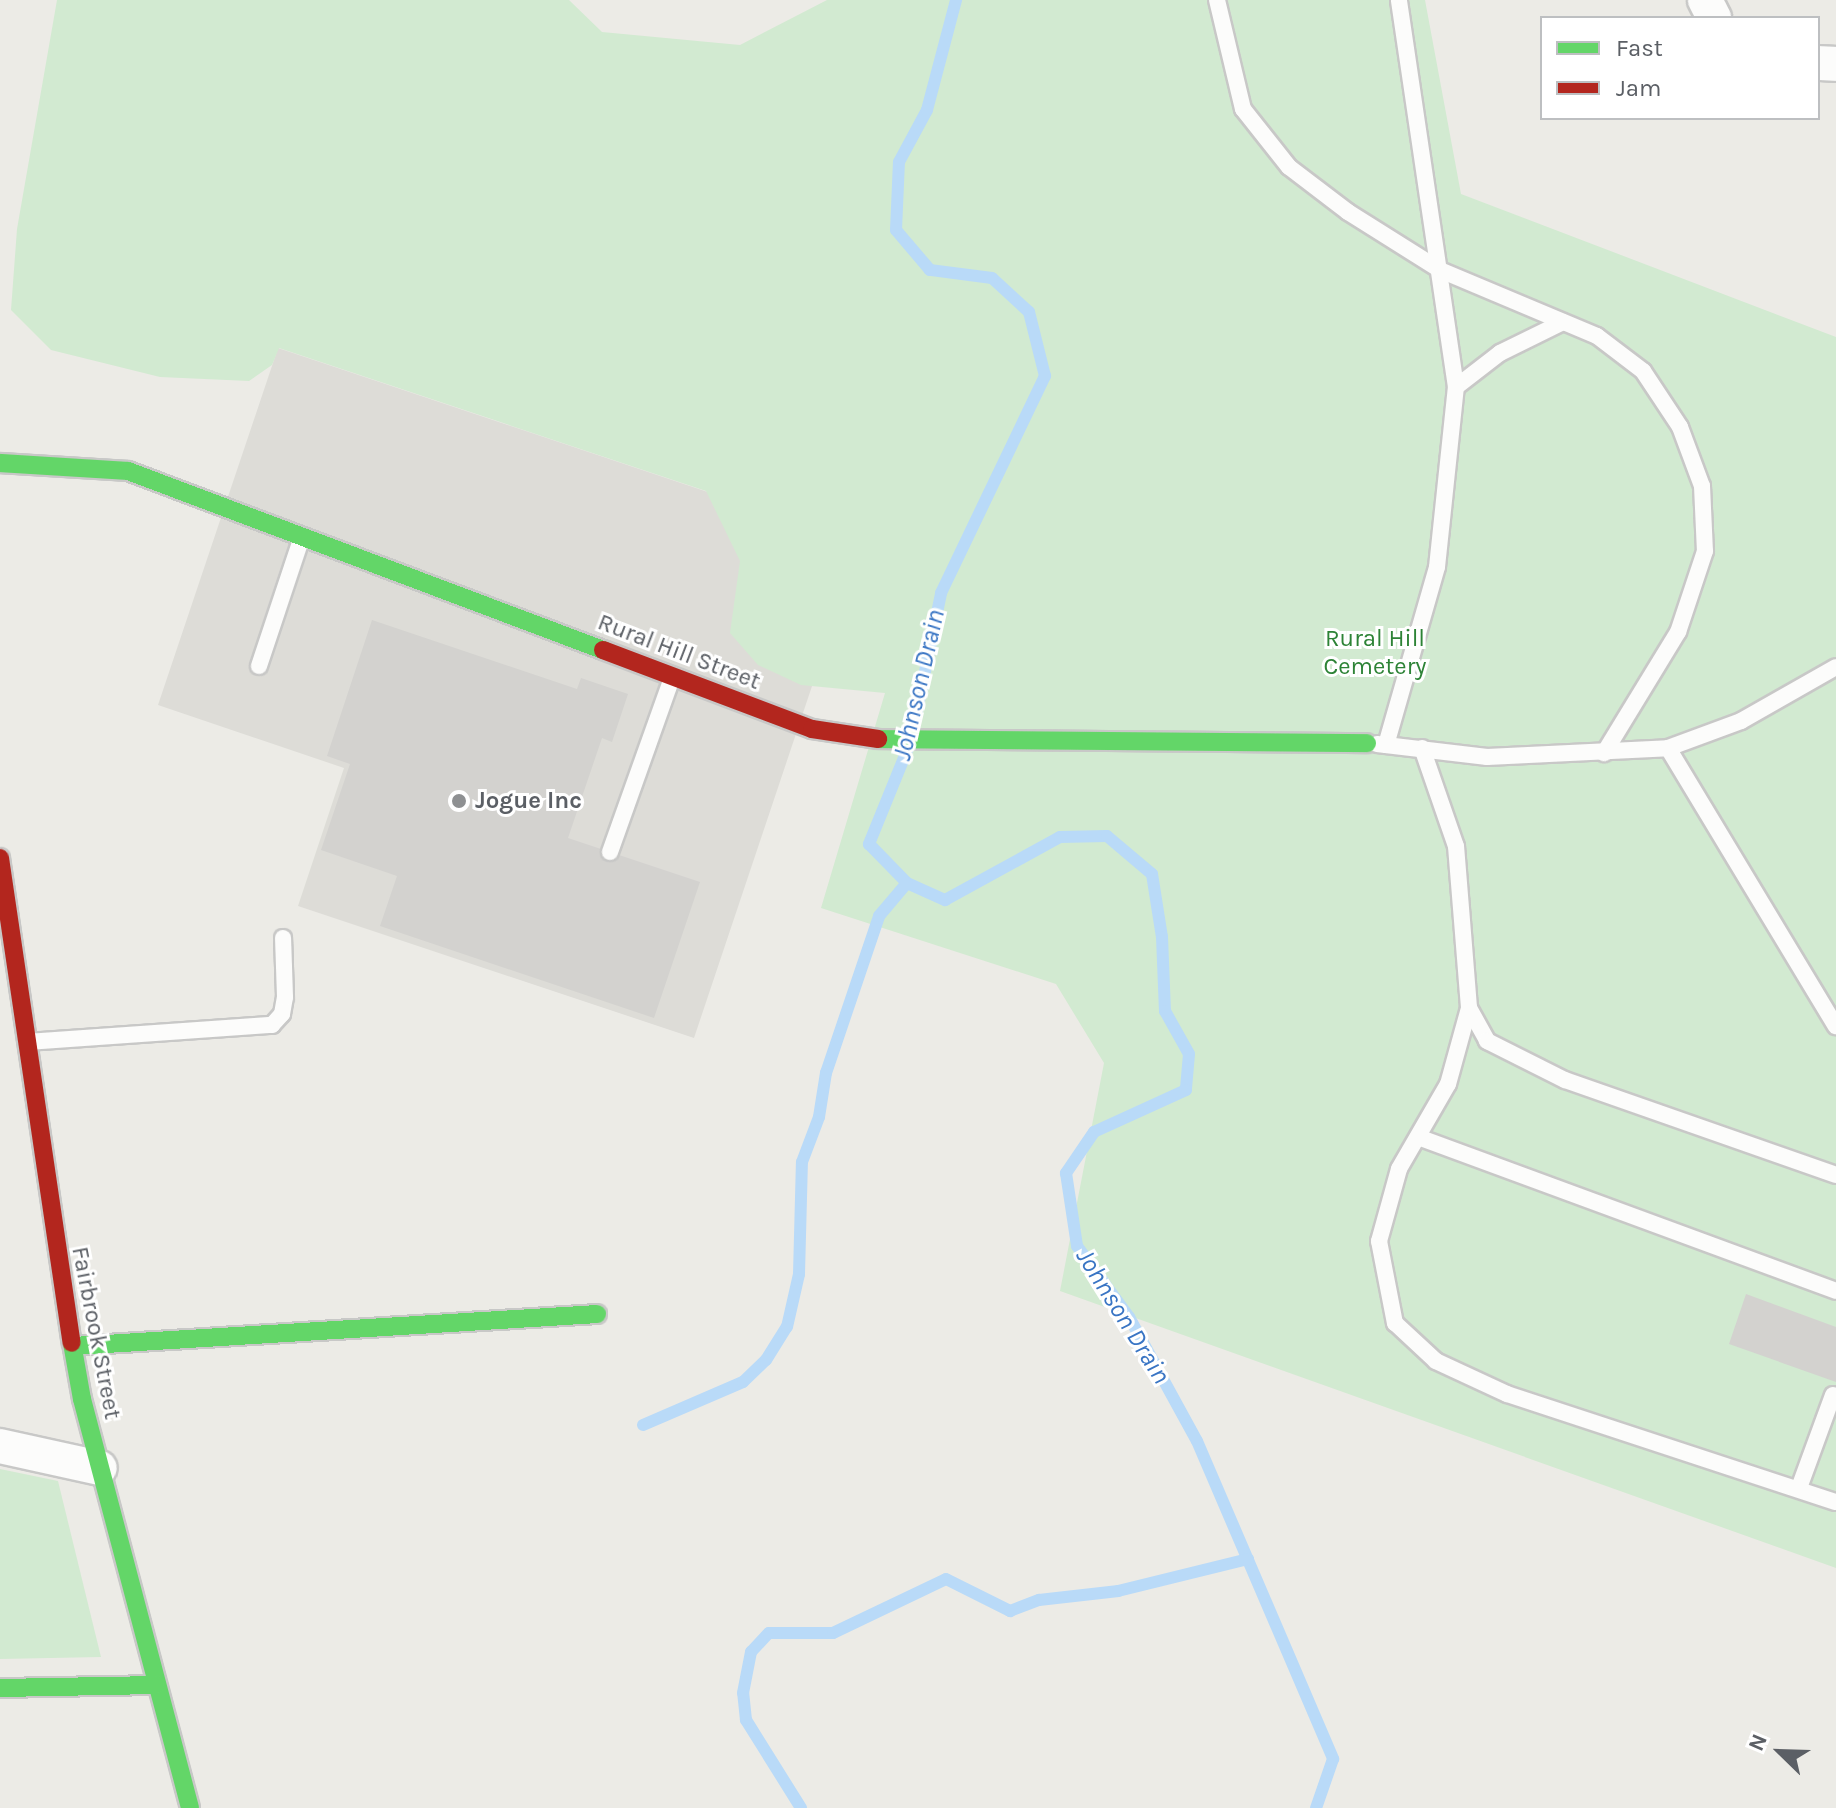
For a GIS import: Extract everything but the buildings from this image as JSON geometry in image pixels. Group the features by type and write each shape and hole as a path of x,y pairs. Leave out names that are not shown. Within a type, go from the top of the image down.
{"street":[{"name":"Rural Hill Street","path":"0,463 128,471 812,729 866,739 1367,743"},
{"name":"Fairbrook Street","path":"0,858 73,1346 100,1468 190,1808"},
{"path":"73,1346 597,1314"},
{"path":"0,1446 100,1468"},
{"path":"0,1688 156,1685"}],"lane":[{"path":"1217,0 1243,109 1289,167 1348,212 1440,270 1597,336 1643,371 1680,427 1702,486 1705,551 1678,632 1604,753"},
{"path":"1386,745 1437,567 1456,387 1399,0"},
{"path":"1456,387 1500,353 1563,322"},
{"path":"259,666 303,536"},
{"path":"1367,743 1487,757 1668,748 1741,721 1836,667"},
{"path":"610,852 673,676"},
{"path":"1422,748 1456,846 1469,1008 1448,1084 1399,1169 1379,1241 1395,1323 1436,1361 1507,1394 1836,1502"},
{"path":"1668,748 1836,1026"},
{"path":"26,1042 272,1025 282,1014 285,997 283,938"},
{"path":"1469,1008 1487,1041 1565,1080 1836,1175"},
{"path":"1418,1137 1836,1291"},
{"path":"1799,1488 1833,1395"}],"shaded area":[{"path":"278,348 860,543 694,1038 298,906 344,768 158,705"}],"green space":[{"name":"Rural Hill Cemetery","path":"57,0 569,0 602,32 740,45 827,0 1425,0 1461,194 1836,337 1836,1568 1060,1291 1104,1063 1056,984 821,908 885,693 801,685 758,665 730,633 740,561 706,491 279,348 272,365 249,381 160,377 51,350 11,310 17,229"},
{"path":"0,1469 58,1481 101,1657 0,1659"}],"waterway":[{"name":"Johnson Drain","path":"913,730 941,593 1045,376 1029,312 992,278 930,270 896,230 899,162 927,110 956,0"},
{"name":"Johnson Drain","path":"908,748 869,844 907,883 945,900 1060,837 1107,836 1152,874 1162,937 1165,1011 1189,1054 1186,1090 1094,1132 1066,1173 1077,1246 1129,1317 1197,1441 1333,1759 1316,1808"},
{"path":"643,1425 743,1382 766,1360 787,1327 799,1274 802,1162 819,1117 826,1073 879,916 907,883"},
{"path":"801,1808 746,1720 743,1693 751,1652 769,1633 833,1633 946,1579 1010,1611 1039,1600 1118,1591 1248,1559"}],"traffic: fast":[{"path":"0,463 128,471 603,650"},
{"path":"878,739 1367,743"},
{"path":"73,1346 597,1314"},
{"path":"72,1343 82,1399 190,1808"},
{"path":"0,1688 156,1685"}],"traffic: jam":[{"path":"603,650 812,729 878,739"},
{"path":"0,858 72,1343"}],"place":[{"name":"Jogue Inc","path":"459,801"}]}
